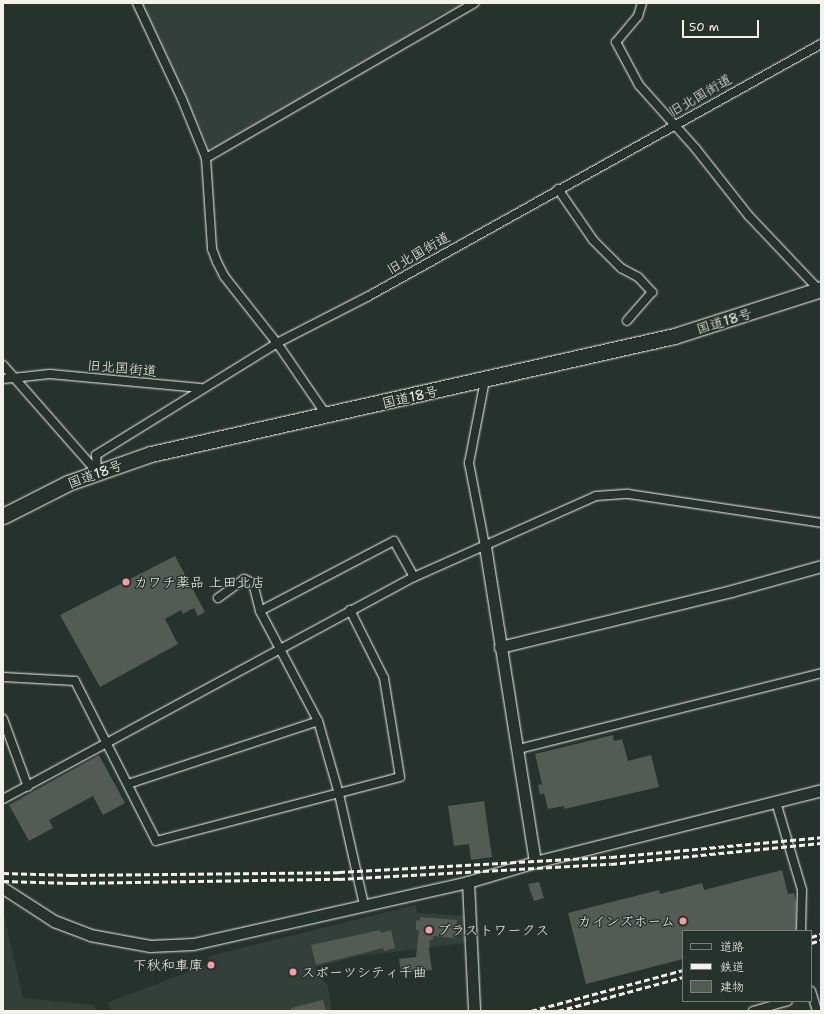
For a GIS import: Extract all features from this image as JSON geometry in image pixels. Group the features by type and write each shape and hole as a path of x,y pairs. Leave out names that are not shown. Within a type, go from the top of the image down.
{"highway":[{"name":"国道18号","path":"3,516 40,496 97,472 151,454 200,442 327,416 674,336 820,291"}],"street":[{"path":"138,3 182,99 206,158 212,248 217,262 235,291 276,343 327,416"},
{"path":"206,158 475,3"},
{"path":"642,3 638,16 616,42 639,85 749,216 820,291"},
{"name":"旧北国街道","path":"3,379 50,374 200,388 276,343 366,297 821,44"},
{"path":"558,189 593,240 621,268 638,277 652,292 628,321"},
{"path":"3,365 97,472"},
{"path":"485,380 469,463 485,546 500,648 519,749 535,862"},
{"path":"97,472 96,455 200,388"},
{"path":"3,799 107,744 350,610 414,577 596,496 612,494 821,523"},
{"path":"260,611 394,541 414,577"},
{"path":"500,648 731,591 821,566"},
{"path":"218,598 244,579 253,584 260,611 318,721 339,794 364,905"},
{"path":"3,677 75,681 156,841 400,777 384,678 350,610"},
{"path":"519,749 821,673"},
{"path":"3,719 28,787"},
{"path":"128,784 318,721"},
{"path":"3,888 29,906 67,927 90,935 150,946 179,946 216,940 468,882 535,862 821,790"},
{"path":"776,802 802,890 801,930"},
{"path":"468,882 474,1011"},
{"path":"812,996 817,1011"},
{"path":"753,1011 780,1008"}],"shaded area":[{"path":"142,3 467,3 450,13 444,12 424,23 419,31 215,149 209,148"},
{"path":"416,905 417,913 466,916 466,943 360,956 315,967 317,976 327,984 332,1011 112,1011 107,1003 206,965 209,956"},
{"path":"3,911 23,998 94,1005 97,1011 3,1011"}],"building":[{"path":"175,556 205,612 198,616 194,608 183,614 181,610 165,619 178,644 100,687 60,615"},
{"path":"613,735 614,741 622,739 628,761 651,755 659,787 564,809 564,806 548,809 544,793 540,795 538,785 542,784 535,754"},
{"path":"99,755 125,803 103,815 93,796 49,820 53,828 29,841 9,805"},
{"path":"484,801 492,857 471,860 469,844 454,846 448,806"},
{"name":"カインズホーム","path":"782,870 788,894 794,893 796,902 796,930 682,930 682,959 586,984 568,913 659,890 660,894 702,883 704,890"},
{"path":"539,882 544,898 534,901 528,884"},
{"path":"420,917 457,920 455,938 433,936 433,940 430,940 429,950 432,970 401,973 399,959 416,957 419,930 416,930 416,920 420,921"},
{"path":"380,930 381,933 391,930 395,948 384,951 383,948 316,965 311,945"},
{"path":"323,1000 326,1011 291,1011 291,1008"}],"railway":[{"path":"3,873 72,875 339,872 611,857 821,837"},
{"path":"3,881 72,883 339,879 611,864 821,843"},
{"path":"812,937 821,934"},
{"path":"812,943 821,940"},
{"path":"531,1011 682,970"},
{"path":"558,1011 682,977"}],"place":[{"name":"カワチ薬品 上田北店","path":"126,582"},
{"name":"カインズホーム","path":"683,921"},
{"name":"ブラストワークス","path":"429,930"},
{"name":"下秋和車庫","path":"211,965"},
{"name":"スポーツシティ千曲","path":"293,972"}]}
